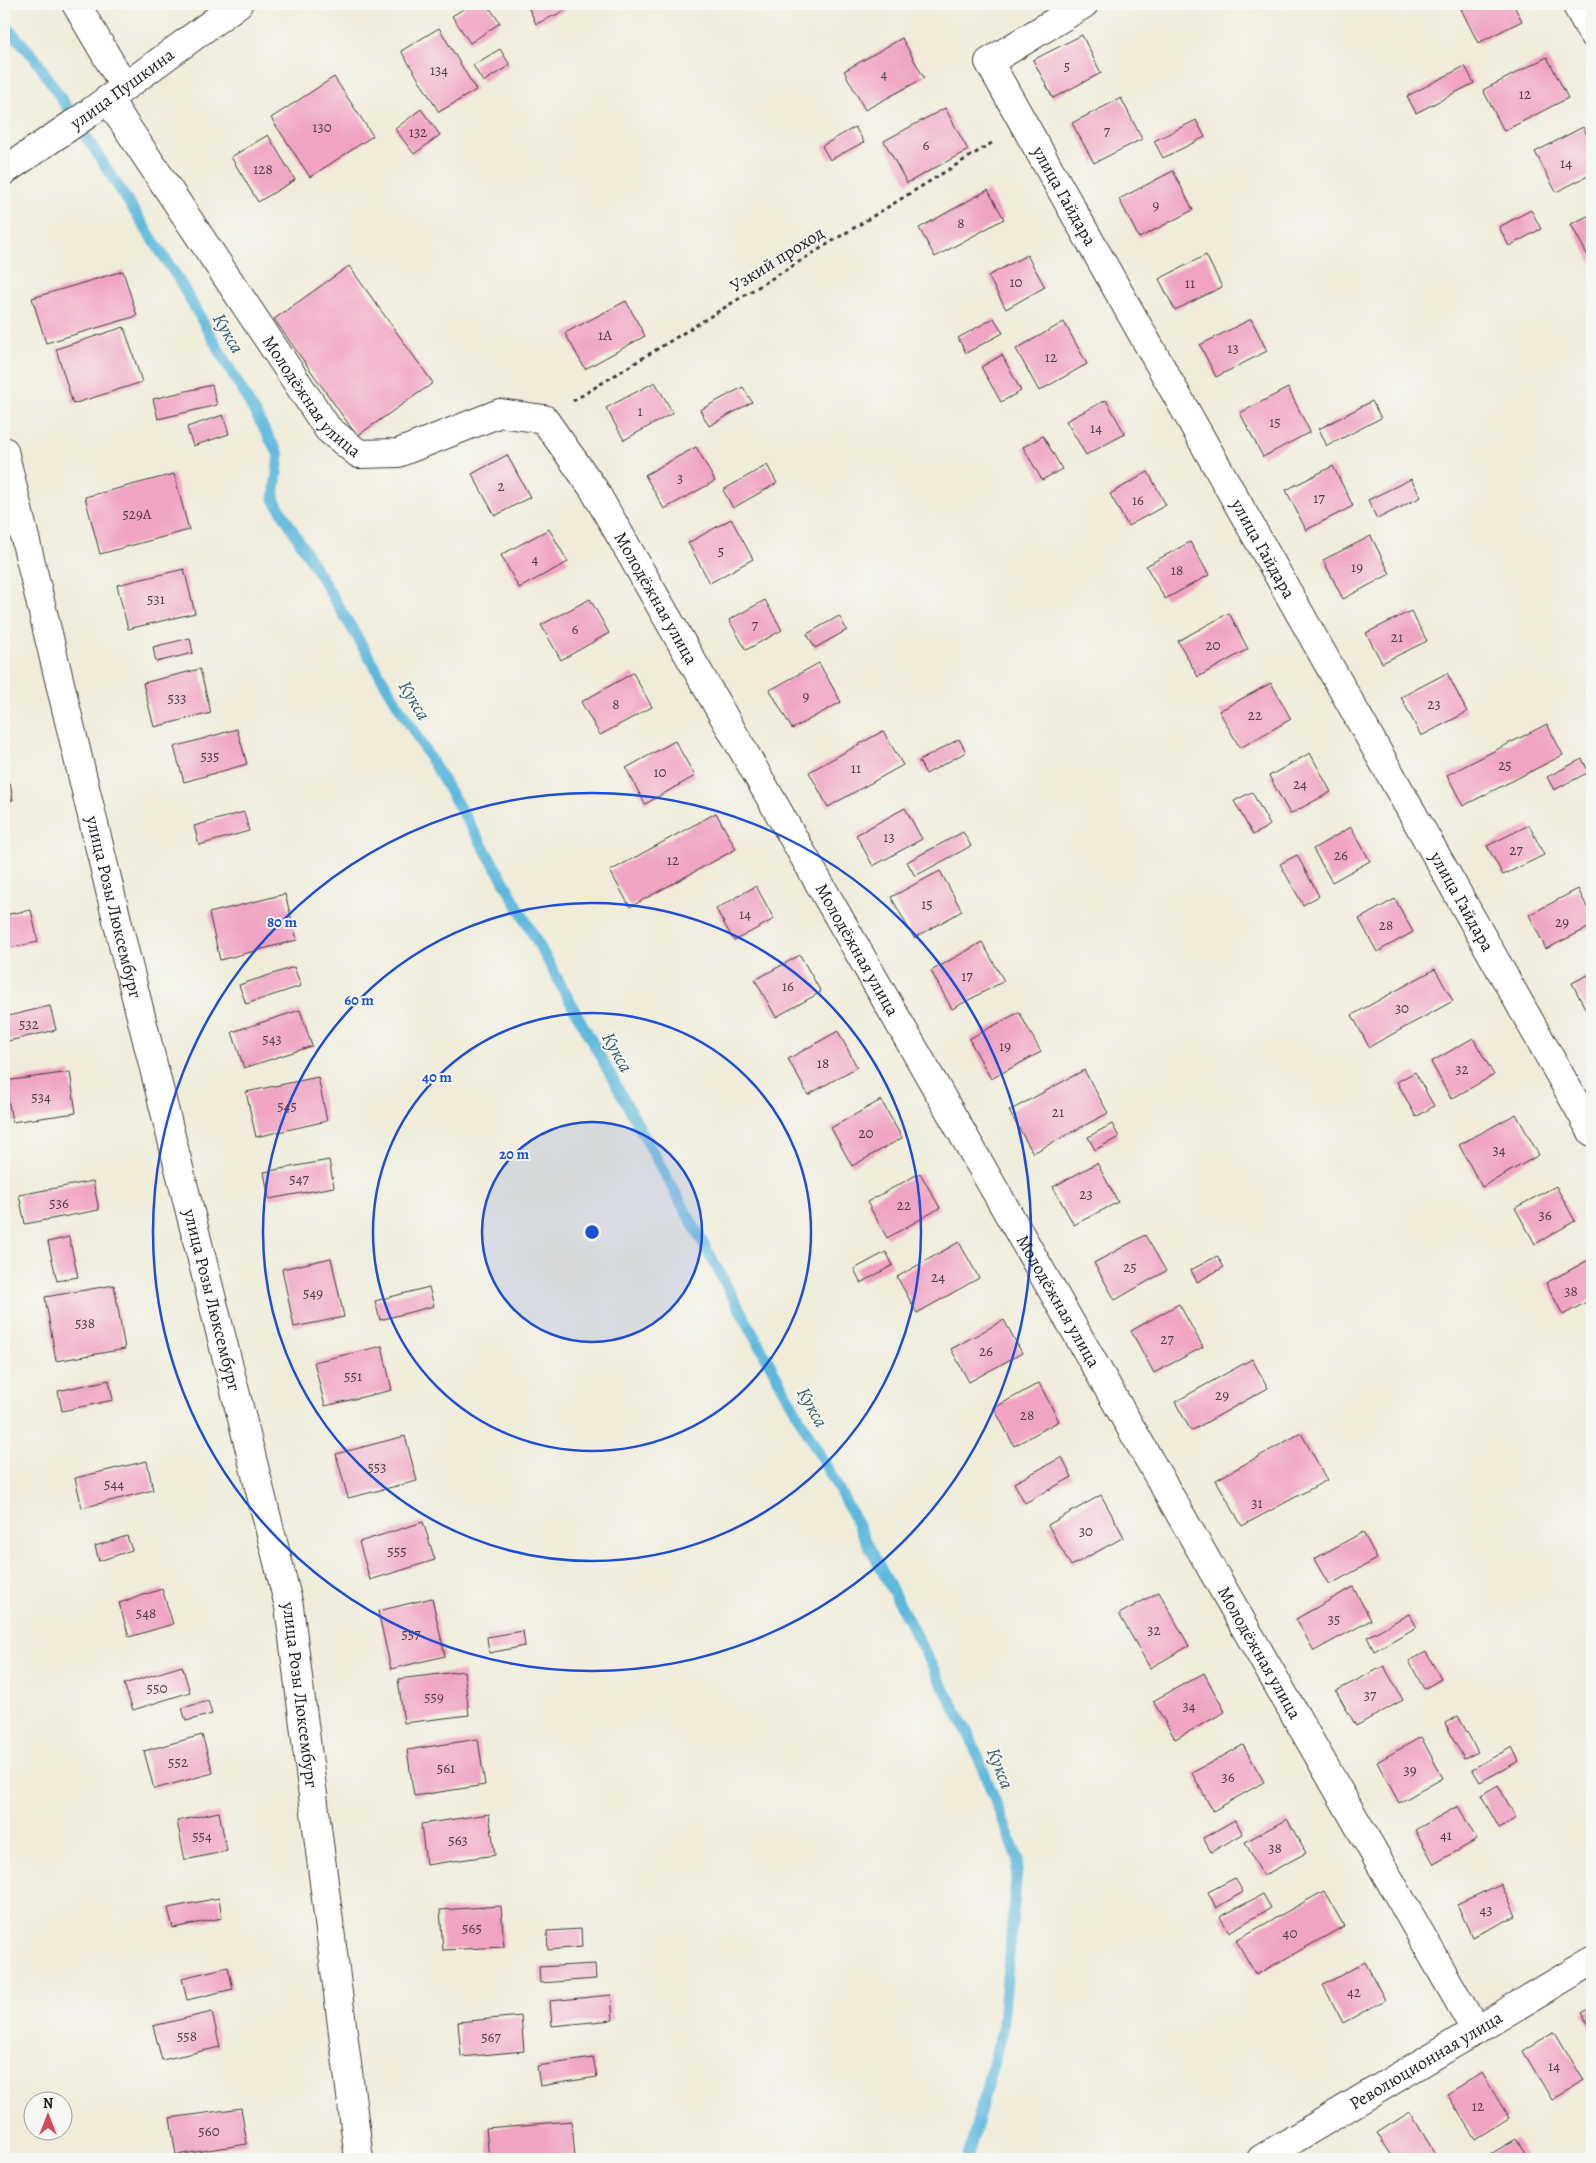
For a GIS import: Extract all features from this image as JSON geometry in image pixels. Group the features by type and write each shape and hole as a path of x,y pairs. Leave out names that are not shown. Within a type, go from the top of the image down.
{"street":[{"path":"76,4 116,93"},
{"name":"улица Пушкина","path":"4,171 85,116 238,4"},
{"name":"улица Гайдара","path":"1084,4 989,62 1592,1132"},
{"path":"1576,4 1592,33"},
{"name":"Молодёжная улица","path":"116,93 328,428 359,454 398,453 500,413 544,419 594,488 1476,2031"},
{"name":"улица Розы Люксембург","path":"4,450 128,968 289,1606 359,2159"},
{"name":"Революционная улица","path":"1261,2159 1592,1961"}],"path":[{"name":"Узкий проход","path":"544,419 1024,123"}],"building":[{"path":"462,4 487,4 500,23 470,43 452,16 465,8"},
{"path":"527,4 572,4 573,7 536,24"},
{"path":"1470,4 1513,4 1522,21 1478,43 1461,9"},
{"path":"439,28 476,90 439,112 401,51"},
{"path":"1082,35 1101,73 1053,98 1033,60"},
{"path":"902,38 924,78 865,110 844,71"},
{"path":"500,49 510,65 483,82 473,65"},
{"path":"1547,57 1568,98 1504,131 1483,90"},
{"path":"1465,66 1474,83 1416,113 1407,96"},
{"path":"334,77 373,136 310,177 271,118"},
{"path":"1121,98 1142,139 1094,163 1072,123"},
{"path":"945,108 968,150 907,183 884,141"},
{"path":"421,109 440,135 414,154 395,129"},
{"path":"1196,120 1205,137 1163,158 1154,141"},
{"path":"855,127 864,142 830,160 822,146"},
{"path":"1583,127 1592,145 1592,174 1556,192 1535,152"},
{"path":"268,135 295,180 258,202 231,157"},
{"path":"1173,171 1193,210 1139,238 1119,199"},
{"path":"988,190 1004,219 935,257 919,228"},
{"path":"1531,210 1541,229 1509,246 1499,227"},
{"path":"1592,214 1592,264 1571,224"},
{"path":"1027,255 1045,287 1006,309 988,276"},
{"path":"1206,255 1222,287 1175,310 1159,279"},
{"path":"349,266 433,383 357,436 274,319"},
{"path":"123,271 137,316 46,343 32,298"},
{"path":"626,301 645,336 585,369 565,333"},
{"path":"994,318 1003,333 966,353 958,338"},
{"path":"1251,319 1267,351 1216,377 1200,345"},
{"path":"1064,322 1087,364 1039,391 1016,349"},
{"path":"124,327 142,382 73,404 56,349"},
{"path":"1002,355 1021,391 1001,402 981,367"},
{"path":"655,382 673,413 624,440 606,408"},
{"path":"212,385 217,405 158,419 153,399"},
{"path":"743,387 752,402 709,426 700,410"},
{"path":"1288,388 1310,432 1263,457 1240,413"},
{"path":"1106,400 1125,434 1086,455 1066,421"},
{"path":"1372,401 1381,418 1327,446 1319,429"},
{"path":"223,415 229,434 193,446 187,427"},
{"path":"1043,436 1062,469 1042,480 1023,447"},
{"path":"696,447 715,481 664,509 645,475"},
{"path":"507,455 530,497 495,516 472,474"},
{"path":"767,465 777,483 733,508 723,490"},
{"path":"1333,466 1353,506 1306,530 1286,490"},
{"path":"1148,472 1166,505 1128,526 1110,494"},
{"path":"174,474 189,530 100,554 85,497"},
{"path":"1411,479 1421,497 1377,519 1368,500"},
{"path":"731,519 753,559 710,583 688,543"},
{"path":"549,529 568,562 519,588 501,555"},
{"path":"1371,536 1390,574 1343,599 1323,560"},
{"path":"1190,542 1209,575 1165,599 1146,566"},
{"path":"184,569 195,613 128,629 117,585"},
{"path":"590,599 609,633 561,660 541,625"},
{"path":"765,600 782,630 746,650 729,620"},
{"path":"1411,611 1427,641 1382,663 1366,633"},
{"path":"1229,613 1248,649 1198,677 1178,641"},
{"path":"839,616 847,630 815,648 807,634"},
{"path":"190,638 193,653 156,662 153,647"},
{"path":"819,663 841,702 792,729 770,690"},
{"path":"200,669 211,713 154,727 143,683"},
{"path":"633,673 652,707 600,735 581,702"},
{"path":"1447,673 1467,712 1421,736 1401,697"},
{"path":"1271,683 1291,719 1240,748 1219,711"},
{"path":"1547,724 1563,755 1463,806 1447,775"},
{"path":"237,729 247,764 184,782 174,747"},
{"path":"883,731 903,765 828,807 809,772"},
{"path":"959,739 966,752 926,774 919,761"},
{"path":"675,741 695,776 645,804 626,768"},
{"path":"1310,753 1331,792 1290,814 1269,776"},
{"path":"1582,759 1589,772 1554,790 1547,777"},
{"path":"10,783 13,800 4,801 4,784"},
{"path":"1252,792 1270,825 1253,835 1234,801"},
{"path":"905,808 922,839 873,866 856,835"},
{"path":"244,812 249,831 199,845 194,826"},
{"path":"716,813 736,849 630,907 610,871"},
{"path":"1529,825 1544,855 1503,875 1487,846"},
{"path":"1351,827 1370,861 1332,882 1313,849"},
{"path":"963,832 971,846 915,876 907,862"},
{"path":"1297,855 1319,896 1303,905 1280,864"},
{"path":"940,871 962,911 914,938 891,897"},
{"path":"756,886 774,919 734,941 716,909"},
{"path":"1578,889 1592,917 1592,926 1546,949 1529,915"},
{"path":"285,894 297,940 220,960 209,913"},
{"path":"1395,899 1413,932 1377,952 1359,919"},
{"path":"31,910 38,942 4,949 4,915"},
{"path":"982,942 1004,981 952,1009 931,971"},
{"path":"800,955 821,992 776,1017 755,980"},
{"path":"294,967 301,986 246,1004 239,985"},
{"path":"1435,969 1453,1001 1369,1047 1352,1015"},
{"path":"1592,973 1592,1015 1589,1016 1572,983"},
{"path":"50,1006 56,1030 4,1042 4,1017"},
{"path":"300,1010 312,1046 244,1068 232,1032"},
{"path":"1019,1012 1041,1052 991,1079 969,1039"},
{"path":"838,1031 857,1067 808,1095 788,1059"},
{"path":"1473,1038 1494,1075 1451,1099 1431,1062"},
{"path":"1084,1070 1108,1113 1033,1153 1009,1111"},
{"path":"70,1072 76,1113 12,1122 5,1081"},
{"path":"1415,1072 1434,1106 1416,1117 1397,1082"},
{"path":"318,1077 327,1121 256,1137 246,1092"},
{"path":"881,1100 902,1138 852,1166 831,1128"},
{"path":"1516,1114 1539,1155 1482,1187 1459,1145"},
{"path":"1112,1124 1119,1137 1095,1150 1088,1137"},
{"path":"329,1160 334,1187 269,1199 264,1172"},
{"path":"1097,1163 1118,1202 1074,1225 1053,1187"},
{"path":"920,1173 940,1208 887,1238 867,1202"},
{"path":"93,1181 99,1210 25,1224 19,1195"},
{"path":"1556,1186 1575,1221 1535,1244 1515,1208"},
{"path":"1145,1235 1166,1271 1115,1300 1094,1263"},
{"path":"69,1237 78,1277 57,1281 48,1242"},
{"path":"959,1242 979,1278 917,1313 897,1277"},
{"path":"886,1252 893,1265 861,1283 854,1269"},
{"path":"1217,1256 1224,1267 1197,1282 1191,1270"},
{"path":"331,1258 344,1317 294,1327 282,1269"},
{"path":"1592,1258 1592,1299 1563,1315 1546,1283"},
{"path":"114,1285 125,1349 56,1361 45,1297"},
{"path":"429,1287 434,1306 380,1320 375,1301"},
{"path":"1179,1304 1203,1347 1154,1373 1131,1331"},
{"path":"1004,1320 1022,1353 969,1382 951,1349"},
{"path":"382,1346 392,1390 325,1406 314,1362"},
{"path":"1252,1359 1268,1388 1191,1431 1175,1402"},
{"path":"109,1380 113,1400 62,1411 58,1391"},
{"path":"1039,1383 1059,1421 1014,1446 994,1408"},
{"path":"1301,1433 1327,1480 1242,1526 1216,1480"},
{"path":"405,1436 417,1481 348,1498 336,1454"},
{"path":"1062,1457 1072,1477 1025,1503 1014,1483"},
{"path":"147,1461 153,1490 82,1508 75,1478"},
{"path":"1101,1495 1124,1537 1071,1566 1048,1525"},
{"path":"423,1522 435,1560 370,1580 359,1542"},
{"path":"1363,1532 1377,1559 1329,1585 1314,1559"},
{"path":"127,1536 132,1550 99,1561 95,1546"},
{"path":"1353,1587 1371,1620 1314,1651 1296,1619"},
{"path":"162,1589 173,1624 129,1637 119,1603"},
{"path":"1159,1592 1189,1646 1150,1668 1119,1614"},
{"path":"432,1598 445,1656 391,1669 378,1611"},
{"path":"1409,1614 1417,1627 1374,1651 1367,1637"},
{"path":"523,1631 525,1646 489,1653 487,1637"},
{"path":"1426,1652 1441,1679 1424,1689 1409,1661"},
{"path":"182,1666 190,1692 133,1710 124,1684"},
{"path":"1384,1666 1403,1700 1356,1726 1336,1691"},
{"path":"464,1671 469,1715 404,1723 398,1679"},
{"path":"1204,1673 1225,1712 1175,1739 1153,1701"},
{"path":"208,1701 212,1714 186,1721 182,1708"},
{"path":"1458,1716 1478,1752 1464,1759 1445,1723"},
{"path":"202,1735 213,1773 154,1789 144,1751"},
{"path":"1421,1737 1443,1778 1399,1803 1377,1762"},
{"path":"478,1739 485,1785 414,1796 407,1750"},
{"path":"1243,1745 1264,1782 1213,1811 1192,1773"},
{"path":"1512,1747 1519,1761 1480,1782 1472,1769"},
{"path":"1498,1785 1516,1818 1499,1828 1481,1795"},
{"path":"1458,1806 1477,1840 1434,1864 1415,1830"},
{"path":"219,1812 227,1851 185,1860 177,1821"},
{"path":"489,1814 495,1855 426,1865 421,1824"},
{"path":"1287,1819 1306,1853 1263,1876 1245,1842"},
{"path":"1235,1820 1243,1834 1211,1852 1203,1838"},
{"path":"1235,1878 1243,1892 1216,1908 1208,1892"},
{"path":"1501,1884 1516,1916 1472,1937 1457,1904"},
{"path":"1324,1891 1344,1926 1256,1975 1236,1940"},
{"path":"1263,1894 1271,1908 1229,1932 1220,1917"},
{"path":"219,1898 222,1918 173,1928 168,1908"},
{"path":"501,1906 504,1947 443,1950 440,1910"},
{"path":"581,1929 582,1947 548,1950 547,1931"},
{"path":"1365,1962 1385,2000 1343,2023 1323,1985"},
{"path":"595,1964 596,1979 540,1983 539,1967"},
{"path":"228,1967 233,1989 187,2000 182,1978"},
{"path":"611,1995 613,2020 552,2026 550,2001"},
{"path":"1592,2007 1592,2030 1582,2013"},
{"path":"212,2012 220,2047 162,2060 153,2026"},
{"path":"521,2016 524,2051 461,2057 458,2022"},
{"path":"1555,2032 1584,2081 1552,2100 1523,2051"},
{"path":"593,2058 597,2077 540,2086 537,2066"},
{"path":"1482,2073 1509,2118 1475,2139 1447,2094"},
{"path":"241,2108 247,2144 176,2155 170,2118"},
{"path":"1410,2112 1437,2157 1433,2159 1394,2159 1377,2133"},
{"path":"572,2121 575,2159 489,2159 486,2128"},
{"path":"1516,2139 1526,2154 1518,2159 1482,2159"}],"waterway":[{"name":"Кукса","path":"4,24 35,58 179,280 279,455 274,499 502,878 837,1486 971,1739 1018,1859 1002,2031 967,2159"}]}
